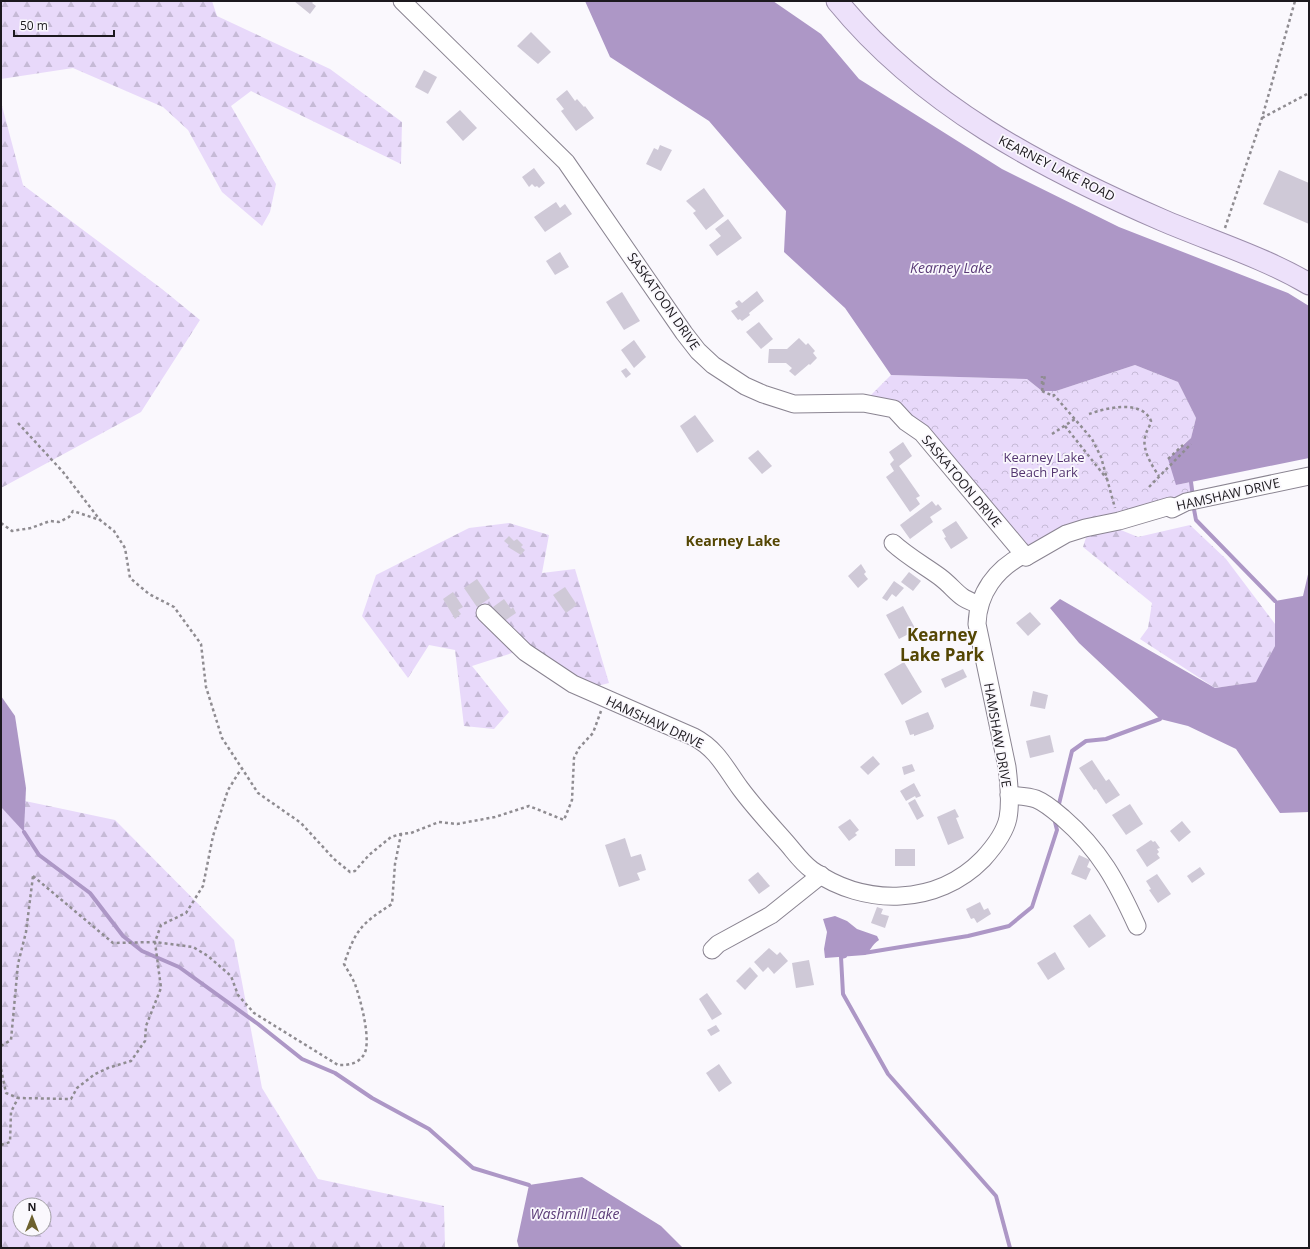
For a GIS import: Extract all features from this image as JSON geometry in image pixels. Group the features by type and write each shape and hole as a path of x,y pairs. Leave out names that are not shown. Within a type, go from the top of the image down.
{"main road":[{"name":"KEARNEY LAKE ROAD","path":"838,1 908,72 945,103 987,131 1029,156 1163,220 1221,243 1309,284"}],"street":[{"name":"SASKATOON DRIVE","path":"402,1 566,162 684,333 698,351 713,365 745,386 763,394 794,404 864,403 894,409 906,422 922,433 1026,557"},
{"name":"HAMSHAW DRIVE","path":"485,613 511,640 541,664 573,684 694,738 708,746 720,759 740,788 797,857 821,875 848,888 872,895 910,896 946,886 972,869 993,846 1008,819 1008,774 997,714 978,632 980,604 989,584 998,572 1010,562 1023,555 1026,557 1066,534 1085,528 1119,522 1170,506 1172,509 1186,502 1205,497 1309,476"},
{"path":"893,543 944,580 959,596 965,600 980,604"},
{"path":"1008,795 1036,799 1055,812 1080,833 1097,853 1118,885 1137,926"},
{"path":"712,950 718,944 771,914 821,875"}],"path":[{"path":"1221,243 1262,118 1295,1"},
{"path":"1262,118 1309,93"},
{"path":"1044,376 1042,391 1054,395 1076,419 1092,439 1102,457 1119,522"},
{"path":"1089,414 1102,410 1119,408 1139,410 1149,416 1151,421 1145,436 1145,448 1148,458 1159,476"},
{"path":"1052,434 1076,419"},
{"path":"18,423 63,472 100,520 114,531 125,548 130,578 149,594 174,607 201,644 206,687 222,738 258,793 301,823 334,859 350,872 355,871 369,855 391,838 401,834 411,833 439,822 457,824 495,817 529,806 564,820 572,800 574,758 579,748 593,733 606,699"},
{"path":"1065,426 1108,480"},
{"path":"1149,486 1191,444"},
{"path":"1168,459 1183,445"},
{"path":"1,523 12,531 31,528 50,521 59,522 69,517 73,511 100,520"},
{"path":"1,1070 6,1093 18,1098 71,1099 77,1088 95,1074 108,1068 131,1061 145,1041 146,1026 160,988 155,942 161,925 186,913 203,886 213,836 226,796 241,769"},
{"path":"1,1046 11,1040 18,964 26,932 33,876 113,943 155,942 193,948 203,953 231,976 238,995 254,1013 338,1066 352,1064 364,1056 366,1044 362,1011 354,982 344,964 351,944 360,927 392,904 395,864 401,834"},
{"path":"1,1145 10,1142 11,1112 18,1098"}],"green space":[{"path":"1,1 212,1 217,16 330,69 402,122 401,164 251,91 231,106 276,184 270,212 262,226 222,192 188,130 163,107 73,68 1,79"},
{"path":"1,102 23,185 162,289 200,320 141,412 1,488"},
{"name":"Kearney Lake Beach Park","path":"1135,365 1178,382 1196,418 1191,438 1179,448 1176,485 1191,482 1193,502 1101,525 1026,557 906,422 863,403 891,375 1027,379 1042,391 1056,391"},
{"path":"509,523 549,535 542,573 575,569 609,683 574,692 515,652 472,666 509,712 494,729 464,726 455,650 429,645 408,678 362,616 376,575 469,528"},
{"path":"1190,525 1226,559 1275,624 1275,646 1257,682 1215,688 1140,639 1148,628 1152,603 1083,547 1088,531 1111,526 1138,537"},
{"path":"25,801 115,820 234,940 262,1088 318,1179 444,1206 445,1248 1,1248 1,807 24,831"}],"water":[{"name":"Kearney Lake","path":"585,1 773,1 821,34 859,79 1002,169 1119,227 1288,293 1309,306 1309,458 1176,485 1168,459 1191,438 1196,418 1178,382 1135,365 1056,391 1042,391 1027,379 891,375 845,308 784,252 786,211 709,121 610,57"},
{"path":"1309,570 1309,812 1280,813 1236,749 1188,726 1160,719 1079,643 1050,608 1060,599 1215,688 1256,682 1275,646 1275,601 1303,596"},
{"path":"1,696 15,716 26,788 24,832 1,807"},
{"path":"835,916 847,921 857,929 877,936 879,940 865,955 825,958 824,949 827,932 823,919"},
{"name":"Washmill Lake","path":"582,1177 661,1226 683,1248 519,1248 517,1241 529,1185"}],"building":[{"path":"294,1 314,1 312,3 316,6 310,14"},
{"path":"531,32 551,52 538,64 517,46"},
{"path":"424,70 437,77 428,94 415,87"},
{"path":"567,90 575,101 577,99 584,107 585,106 594,118 576,131 561,111 564,109 556,99"},
{"path":"460,110 477,128 463,141 446,122"},
{"path":"660,145 672,150 661,171 646,164 654,148 658,150"},
{"path":"534,168 545,183 539,188 532,184 529,187 522,177"},
{"path":"1279,170 1309,183 1309,224 1263,204"},
{"path":"704,188 724,216 706,230 693,213 696,211 686,201"},
{"path":"556,202 560,208 565,204 572,214 545,232 534,217"},
{"path":"728,219 742,238 717,256 709,245 721,236 715,229"},
{"path":"560,252 569,267 555,275 546,261"},
{"path":"757,291 764,301 749,313 750,315 742,321 740,319 738,320 731,311 738,307 735,303 739,300 742,303"},
{"path":"622,292 640,321 624,330 606,302"},
{"path":"759,322 773,339 761,349 746,332"},
{"path":"799,338 806,345 808,343 815,351 813,353 817,358 810,365 809,364 795,376 789,371 792,368 786,363 768,363 769,349 787,349"},
{"path":"634,340 646,357 634,368 621,350"},
{"path":"626,368 631,374 626,378 621,371"},
{"path":"695,415 714,441 697,453 680,426"},
{"path":"903,442 912,456 899,466 920,496 916,498 920,504 910,512 886,477 894,471 890,464 894,460 889,452"},
{"path":"758,450 772,466 762,474 748,458"},
{"path":"932,501 936,506 938,504 942,509 930,517 933,522 910,539 900,525"},
{"path":"956,521 968,538 951,549 944,538 946,537 942,530"},
{"path":"509,536 514,541 517,539 523,545 521,547 525,550 521,555 508,547 510,546 504,541"},
{"path":"861,564 866,572 864,574 868,579 858,588 848,576"},
{"path":"909,572 921,581 913,591 901,582"},
{"path":"477,579 490,598 477,607 464,588"},
{"path":"894,581 904,588 896,597 892,594 887,601 882,598"},
{"path":"565,587 577,605 566,613 553,595"},
{"path":"453,592 463,607 458,610 461,614 455,619 443,599"},
{"path":"504,599 511,609 513,607 516,613 503,622 493,607"},
{"path":"903,606 916,630 899,639 886,615"},
{"path":"1030,612 1041,624 1028,636 1016,623"},
{"path":"904,662 922,692 902,705 884,674"},
{"path":"963,669 967,677 945,688 941,679"},
{"path":"1033,691 1048,695 1045,709 1030,706"},
{"path":"928,712 934,726 933,729 914,736 914,734 910,735 905,721"},
{"path":"1050,735 1054,752 1030,758 1026,741"},
{"path":"873,756 880,764 868,775 860,767"},
{"path":"1092,760 1106,781 1109,779 1120,795 1106,804 1096,789 1094,790 1079,768"},
{"path":"912,764 915,771 904,775 902,767"},
{"path":"914,783 921,796 916,798 915,796 906,801 900,791"},
{"path":"915,799 924,816 917,820 908,803"},
{"path":"1130,804 1143,824 1126,835 1112,815"},
{"path":"955,809 959,817 956,818 964,838 948,845 937,817"},
{"path":"850,819 859,830 855,833 857,835 849,841 838,827"},
{"path":"1182,821 1191,832 1179,842 1170,831"},
{"path":"625,838 631,857 641,854 646,870 637,873 640,880 619,887 605,845"},
{"path":"1151,840 1153,842 1155,841 1160,848 1157,849 1159,852 1157,854 1160,858 1147,867 1136,850"},
{"path":"895,849 915,849 915,866 895,866"},
{"path":"1079,855 1090,860 1087,867 1091,869 1086,880 1071,874"},
{"path":"1200,867 1205,874 1192,883 1187,876"},
{"path":"758,872 770,886 759,894 748,880"},
{"path":"1157,874 1171,894 1158,903 1149,890 1151,889 1146,881"},
{"path":"980,902 984,910 988,908 991,914 977,923 974,918 971,919 966,909"},
{"path":"877,907 883,909 881,914 889,916 885,928 871,923"},
{"path":"1090,914 1106,936 1089,948 1073,926"},
{"path":"769,948 777,955 780,952 788,961 774,974 768,967 763,972 754,962"},
{"path":"1055,952 1065,969 1048,980 1037,963"},
{"path":"809,960 814,985 796,988 792,963"},
{"path":"750,967 758,976 745,990 736,981"},
{"path":"707,993 722,1014 712,1020 699,999"},
{"path":"716,1025 720,1031 711,1036 707,1030"},
{"path":"719,1064 732,1083 719,1092 706,1073"}],"waterway":[{"path":"1191,482 1193,497"},
{"path":"1193,504 1196,520 1275,601"},
{"path":"1058,808 1072,751 1086,741 1106,739 1160,719"},
{"path":"864,953 968,936 1009,926 1032,907 1057,830 1054,818"},
{"path":"24,832 39,855 90,893 123,936 142,951 179,967 258,1024 302,1059 335,1073 372,1098 429,1129 473,1168 529,1185"},
{"path":"845,956 841,957 843,994 888,1074 996,1196 1010,1248"}],"district":[{"name":"Kearney Lake","path":"733,540"},
{"name":"Kearney Lake Park","path":"942,644"}]}
